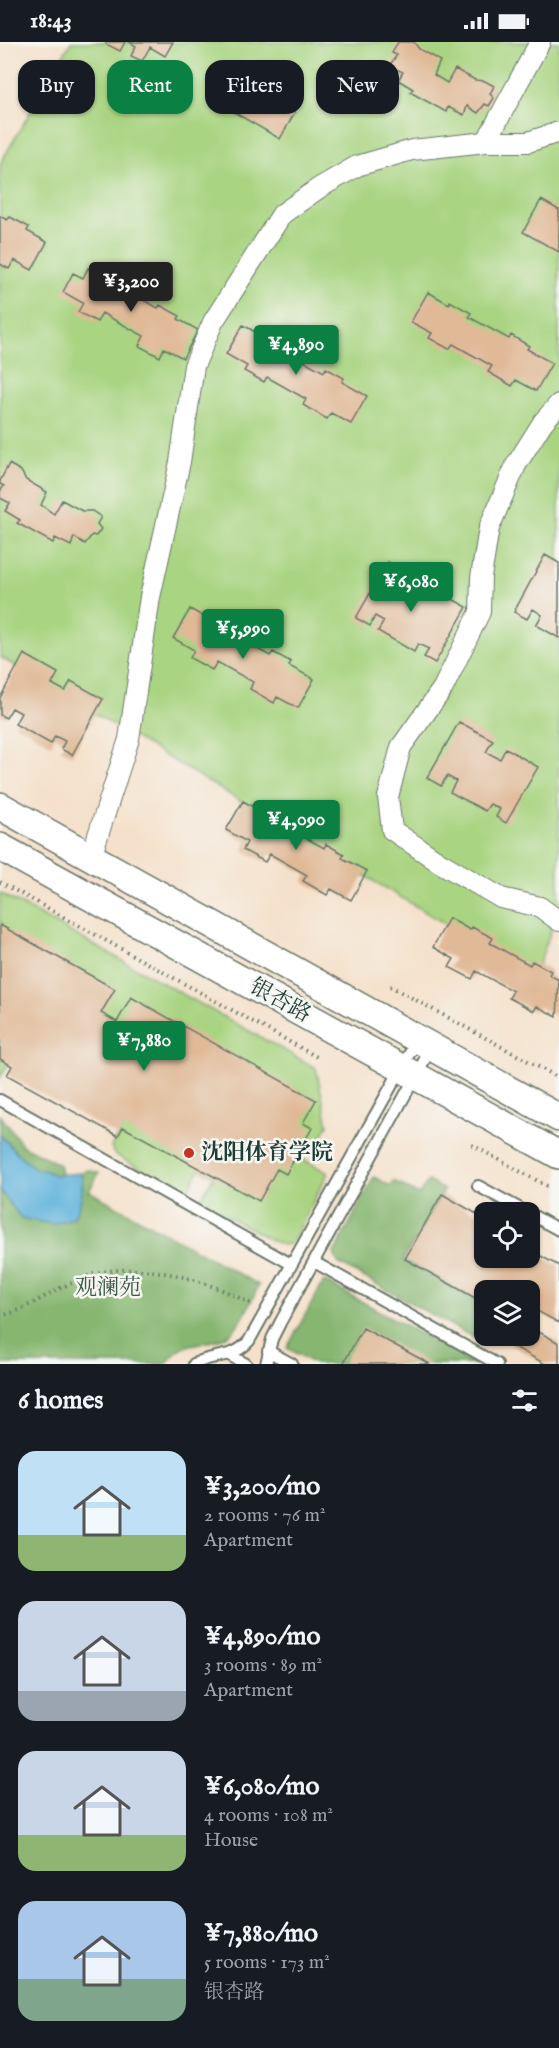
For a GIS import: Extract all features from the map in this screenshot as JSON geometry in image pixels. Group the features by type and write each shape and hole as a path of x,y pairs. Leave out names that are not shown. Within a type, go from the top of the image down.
{"street":[{"path":"486,142 540,42"},
{"path":"91,857 129,739 148,607 180,462 194,366 213,322 282,214 319,188 357,166 412,150 486,142 528,142 559,132"},
{"path":"559,404 543,422 516,465 489,528 481,577 480,612 443,688 401,747 388,797 392,830 439,862 501,898 540,907 559,921"},
{"path":"0,806 559,1118"},
{"name":"银杏路","path":"0,847 559,1155"}],"lane":[{"path":"266,1364 268,1351 280,1323 314,1262 424,1044"},
{"path":"194,1364 206,1358 237,1352 249,1341 291,1264 424,1044"},
{"path":"0,1100 291,1264"},
{"path":"478,1186 508,1202"},
{"path":"540,1220 559,1230"},
{"path":"314,1262 497,1364"},
{"path":"268,1351 292,1364"},
{"path":"229,1355 246,1364"}],"path":[{"path":"0,882 317,1057"},
{"path":"390,986 559,1078"},
{"path":"472,1144 547,1186"},
{"path":"0,1316 31,1305 64,1287 100,1272 144,1270 215,1287 266,1312"}],"green space":[{"path":"71,42 559,42 559,923 552,928 534,977 0,657 0,164 29,114 95,114 95,60 61,60"},
{"path":"0,893 316,1068 328,1125 313,1152 302,1146 297,1156 328,1173 295,1237 289,1244 283,1245 275,1242 199,1201 214,1176 200,1169 186,1194 114,1154 111,1147 166,1049 52,985 0,1078"},
{"path":"0,1115 23,1146 59,1164 61,1174 54,1175 38,1170 21,1158 0,1135"},
{"name":"观澜苑","path":"88,1170 99,1173 89,1191 259,1285 245,1314 230,1334 216,1340 188,1346 174,1355 166,1364 0,1364 0,1190 21,1218 83,1188 81,1173"},
{"path":"374,1177 390,1186 394,1181 419,1195 428,1181 444,1190 403,1260 474,1299 474,1338 338,1263 334,1253"},
{"path":"324,1281 476,1364 315,1364 287,1348"}],"water":[{"path":"0,1135 37,1170 44,1170 55,1175 81,1173 82,1196 73,1218 52,1224 21,1218 0,1190"}],"building":[{"path":"107,42 125,42 120,51 106,44"},
{"path":"129,42 173,42 165,56 150,47 143,60 131,56 136,46"},
{"path":"398,42 414,42 419,49 440,61 434,75 447,83 455,69 475,80 485,81 494,86 490,94 494,98 489,106 485,104 478,113 467,106 464,115 448,107 446,112 410,92 413,89 399,81 403,72 399,70 399,60 393,60 397,55 392,53"},
{"path":"237,114 294,114 280,139"},
{"path":"541,200 559,210 559,252 523,232"},
{"path":"0,216 7,220 10,217 29,227 27,231 47,242 32,270 14,260 9,269 0,264"},
{"path":"88,268 98,274 100,271 123,283 121,288 158,308 160,305 180,316 178,319 198,330 183,358 164,348 160,357 139,346 144,336 102,313 97,322 78,312 83,303 63,292 73,273 83,278"},
{"path":"428,292 471,313 469,317 509,339 511,335 529,346 527,349 552,363 536,391 516,380 512,386 488,372 492,366 453,344 449,349 429,338 432,333 411,322"},
{"path":"243,325 286,346 284,350 324,372 326,368 344,378 342,382 367,396 351,424 331,413 327,419 303,405 306,399 267,377 264,382 244,371 247,366 226,354"},
{"path":"9,464 21,471 26,480 47,492 41,505 54,514 62,500 82,511 92,511 101,517 97,524 101,529 96,536 92,535 85,544 74,537 71,546 55,538 53,543 17,523 20,520 5,511 10,503 0,498 0,491 4,486 0,484 0,481"},
{"path":"545,555 559,563 559,638 536,625 542,615 533,609 527,619 514,612"},
{"path":"388,562 421,581 415,592 428,599 434,589 467,607 435,663 424,657 429,649 418,644 414,652 378,631 384,621 375,616 370,626 356,618"},
{"path":"190,609 233,630 231,634 270,656 273,652 291,662 289,666 314,679 298,708 277,697 274,703 250,689 253,682 217,662 212,670 190,658 194,650 173,638"},
{"path":"24,654 58,673 52,684 65,691 71,681 103,699 72,755 61,749 65,741 55,736 51,744 15,724 21,713 12,708 6,718 0,715 0,698"},
{"path":"459,722 493,740 486,752 500,759 506,748 538,767 506,823 496,817 500,809 490,804 485,811 450,792 456,781 447,776 441,786 427,778"},
{"path":"243,801 264,813 265,810 286,821 284,826 324,848 326,844 344,854 342,858 367,871 351,900 331,889 327,895 303,881 307,875 270,854 265,862 243,850 247,842 226,830"},
{"path":"449,918 470,930 472,927 493,938 490,943 530,965 532,961 551,971 549,975 559,980 557,1017 537,1006 534,1011 509,998 513,991 476,971 472,979 449,967 454,959 433,947"},
{"path":"0,925 115,989 101,1013 117,1022 131,997 316,1100 303,1123 312,1128 286,1174 277,1169 259,1201 123,1127 118,1136 7,1075 12,1066 0,1059"},
{"path":"442,1194 474,1212 474,1268 540,1268 540,1256 559,1266 559,1323 540,1313 540,1280 474,1280 474,1297 405,1259"},
{"path":"363,1328 430,1364 343,1364"},
{"path":"540,1333 559,1343 559,1364 545,1364 513,1346 540,1346"}],"place":[{"name":"沈阳体育学院","path":"189,1153"}]}
